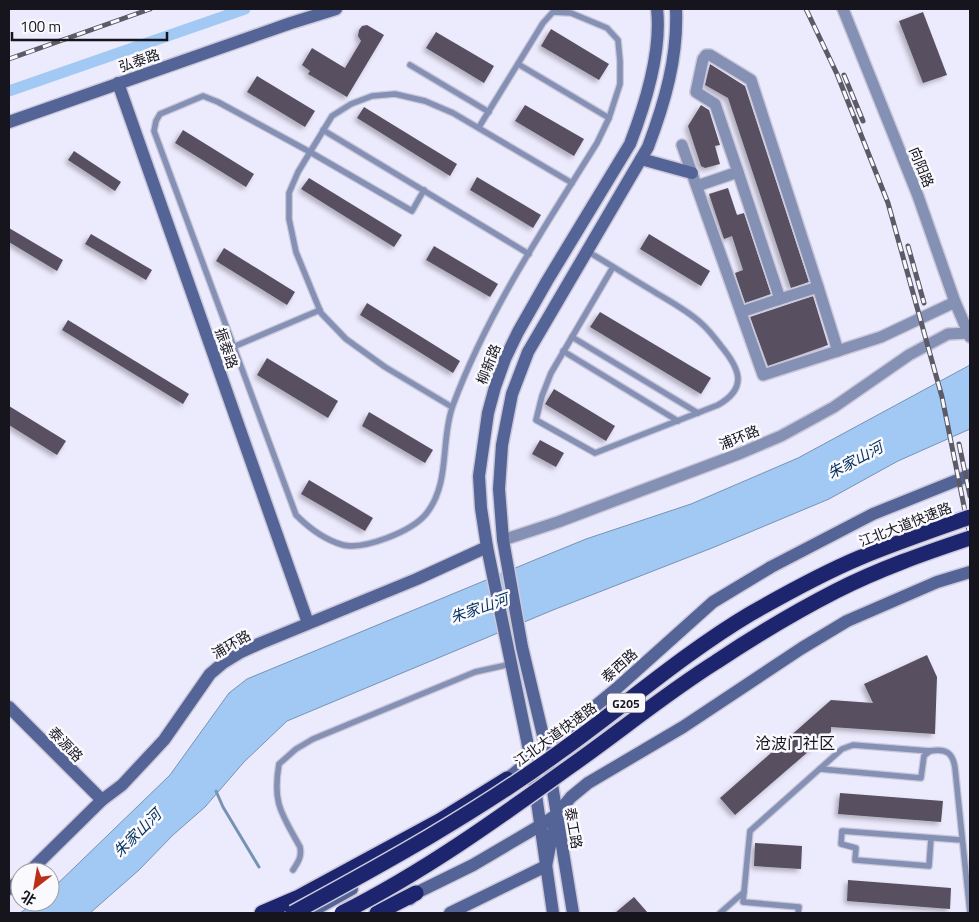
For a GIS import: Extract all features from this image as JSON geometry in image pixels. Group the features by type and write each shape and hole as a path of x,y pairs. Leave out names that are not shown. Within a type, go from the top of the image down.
{"highway":[{"name":"江北大道快速路","path":"295,906 393,859 490,800 561,751 681,660 725,629 751,614 849,563 889,546 970,517"},
{"name":"G205","path":"342,913 366,901 462,842 714,662 799,611 837,590 970,538"},
{"path":"262,913 295,906 507,779"},
{"path":"377,913 416,893"}],"main road":[{"name":"弘泰路","path":"9,122 336,9"},
{"name":"柳新路","path":"531,760 505,638 481,508 479,476 488,413 495,387 518,332 630,144 645,100 654,61 658,19 657,9"},
{"path":"546,748 520,633 503,540 499,489 502,446 512,394 528,352 648,147 659,118 675,54 676,9"},
{"name":"振泰路","path":"118,83 308,623"},
{"path":"641,159 692,173"},
{"name":"泰西路","path":"309,913 418,851 474,810 507,779 616,689 712,602 771,566 874,514 970,475"},
{"name":"浦环路","path":"39,862 102,800 122,785 164,740 200,687 223,663 241,652 418,579 487,547"},
{"path":"391,913 416,893 473,865 541,825 556,815 571,797 588,784 683,727 802,648 839,626 892,600 937,582 970,572"},
{"name":"泰源路","path":"9,707 102,800"},
{"name":"泰工路","path":"546,748 573,913"},
{"path":"531,760 553,913"},
{"path":"546,866 556,815"},
{"path":"450,913 546,866"}],"street":[{"name":"向阳路","path":"843,9 918,196 955,302 967,316 970,335"},
{"path":"780,299 715,104 696,92 703,58 706,55 710,55 751,80 838,351"},
{"path":"682,145 763,375 880,337 955,302"},
{"path":"697,186 738,172"},
{"path":"741,312 818,287"},
{"name":"浦环路","path":"503,540 576,516 781,436 834,407 909,355 948,334 970,335"}],"lane":[{"path":"424,190 412,211 310,152 218,102 203,96 160,114 156,121 154,131 296,515 324,537 345,545 360,545 389,537 412,527 426,514 435,498 441,482 446,436 452,407 494,313 597,143 609,118 620,84 618,40 607,28 571,13 553,12 543,23 479,127"},
{"path":"518,64 609,118"},
{"path":"410,65 488,112"},
{"path":"452,407 384,367 346,339 320,310 296,252 289,219 289,193 310,152 332,116 351,104 372,96 395,94 425,101 453,113 572,183"},
{"path":"323,130 529,254"},
{"path":"587,251 679,307 701,323 730,356 738,370 738,382 735,392 729,400 718,406 595,453 536,420 550,373 613,267"},
{"path":"233,346 320,310"},
{"path":"572,337 698,413"},
{"path":"563,351 678,421"},
{"path":"293,870 300,859 301,853 300,847 278,806 276,790 279,764 296,749 313,739 459,678 475,672 511,664"},
{"path":"798,913 799,907 743,902 750,831 849,746 935,750 946,752 954,760 970,913"},
{"path":"820,770 921,778 924,756 930,751"},
{"path":"931,838 929,866 855,860 856,848 841,844 842,830 961,840"},
{"path":"720,913 744,892"}],"water":[{"name":"朱家山河","path":"970,365 970,429 898,461 829,499 712,548 553,610 287,721 244,762 205,807 173,835 139,870 90,913 20,913 60,912 60,881 170,775 229,693 247,679 586,539 691,504 798,458"}],"building":[{"path":"923,12 947,75 923,83 899,21"},
{"path":"367,25 384,35 347,97 308,74 310,71 302,65 312,48 345,68 361,41 358,36 359,30 362,26"},
{"path":"551,29 609,64 599,80 541,46"},
{"path":"436,32 494,66 484,83 426,48"},
{"path":"710,64 745,86 809,282 791,288 728,98 705,85"},
{"path":"257,76 315,111 305,127 247,92"},
{"path":"525,105 584,139 574,156 515,121"},
{"path":"701,105 709,110 720,145 715,146 720,164 705,168 701,166 688,126"},
{"path":"364,107 457,164 450,176 357,118"},
{"path":"183,130 254,174 246,187 175,143"},
{"path":"74,151 121,182 115,191 68,160"},
{"path":"477,177 541,215 533,228 470,190"},
{"path":"309,178 402,235 394,247 301,189"},
{"path":"728,188 737,215 744,213 771,294 745,303 735,273 743,270 732,236 724,239 709,194"},
{"path":"9,228 63,260 57,271 9,242"},
{"path":"91,234 152,270 146,280 85,244"},
{"path":"649,234 710,271 701,286 640,249"},
{"path":"434,246 498,284 490,297 426,260"},
{"path":"224,248 295,292 287,305 216,261"},
{"path":"813,296 828,345 768,366 750,317"},
{"path":"367,303 460,361 453,373 360,315"},
{"path":"600,312 711,378 701,394 590,327"},
{"path":"68,320 189,394 183,404 62,330"},
{"path":"267,358 338,401 328,418 257,375"},
{"path":"554,389 615,426 606,441 545,404"},
{"path":"9,406 66,441 57,455 9,425"},
{"path":"369,412 433,450 425,463 362,426"},
{"path":"540,440 564,453 556,467 532,454"},
{"path":"309,480 373,518 365,531 301,494"},
{"path":"927,655 937,677 935,734 831,727 831,732 735,815 720,798 831,700 873,703 864,684"},
{"path":"840,793 943,801 941,822 838,814"},
{"path":"755,843 802,846 801,869 754,866"},
{"path":"848,880 951,888 950,909 847,901"},
{"path":"634,897 648,913 615,913"}],"waterway":[{"path":"9,91 245,9"},
{"path":"216,791 223,807 259,867"}],"railway":[{"path":"9,59 150,9"},
{"path":"806,9 837,74 888,203 942,397 970,536"},
{"path":"844,75 863,121"},
{"path":"908,246 924,303"},
{"path":"959,444 970,496"}],"district":[{"name":"沧波门社区","path":"795,743"}]}
